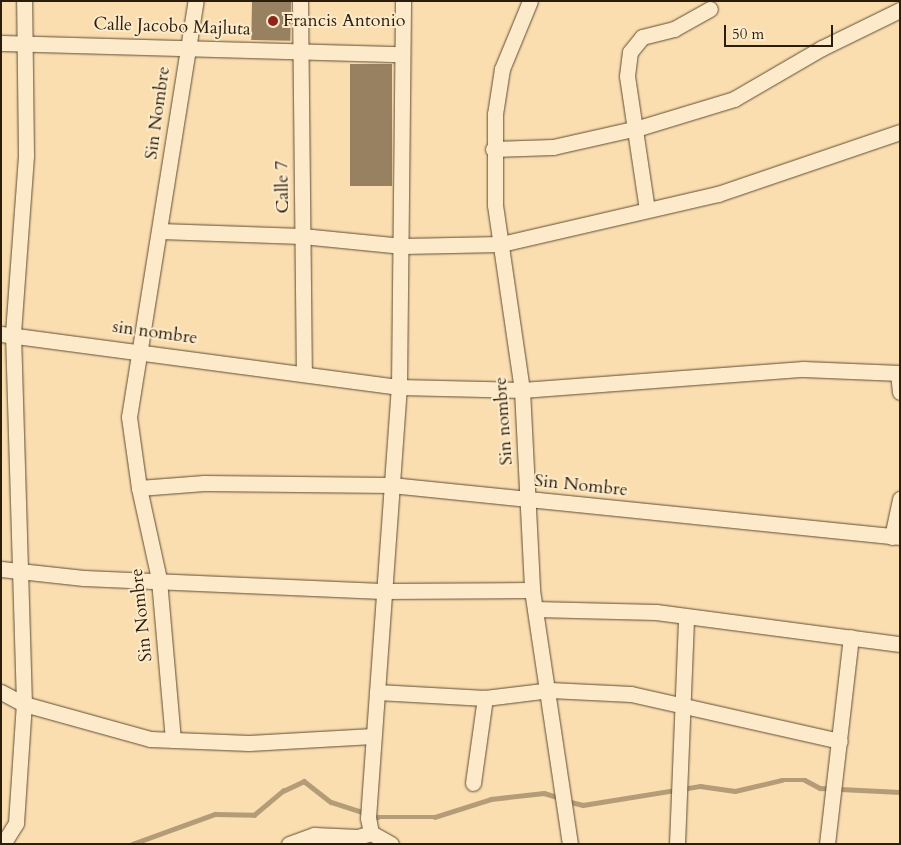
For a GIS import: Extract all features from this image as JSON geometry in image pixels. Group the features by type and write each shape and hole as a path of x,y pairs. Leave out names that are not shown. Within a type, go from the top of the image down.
{"street":[{"path":"3,844 16,823 24,704 7,334 26,155 23,44 24,1"},
{"name":"Sin Nombre","path":"173,740 160,579 139,488 129,416 160,232 186,47 196,1"},
{"name":"Calle 7","path":"300,1 299,50 304,372"},
{"path":"371,833 373,736 382,591 399,387 403,246 403,1"},
{"name":"Sin nombre","path":"530,1 502,69 493,149 501,244 522,390 532,590 550,690 570,844"},
{"path":"647,210 627,76 630,52 642,37 674,29 710,9"},
{"path":"493,149 554,147 635,129 734,99 822,48 900,10"},
{"name":"Calle Jacobo Majluta","path":"1,43 402,54"},
{"path":"160,232 302,236 403,246 501,244 718,194 900,132"},
{"name":"sin nombre","path":"7,334 304,372 399,387 522,390 803,369 899,373"},
{"path":"899,373 900,392"},
{"name":"Sin Nombre","path":"139,488 204,483 391,485 896,537"},
{"path":"896,537 900,498"},
{"path":"1,569 382,591 532,590"},
{"path":"535,609 618,609 686,619 744,622 900,644"},
{"path":"677,844 680,706 686,619"},
{"path":"827,844 851,637"},
{"path":"377,692 485,698 550,690 632,694 840,741"},
{"path":"1,692 24,704 150,739 249,742 373,736"},
{"path":"474,783 485,698"},
{"path":"289,844 314,836 371,833 391,844"}],"building":[{"name":"Francis Antonio","path":"252,1 291,2 290,41 251,40"},
{"path":"350,64 392,64 392,186 350,186"}],"waterway":[{"path":"567,801 583,805 700,786 735,791 782,780 805,780 820,788 900,792"},
{"path":"132,844 215,814 254,815 283,791 304,781 331,802 378,817 435,817 491,799 544,793 560,798"}],"place":[{"name":"Francis Antonio","path":"273,21"}]}
